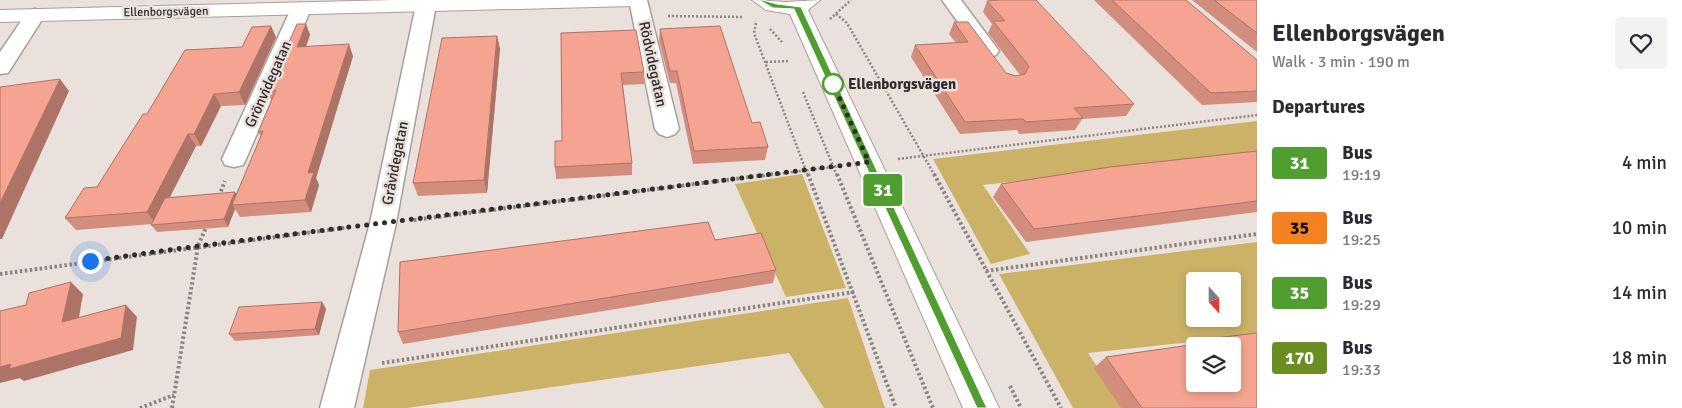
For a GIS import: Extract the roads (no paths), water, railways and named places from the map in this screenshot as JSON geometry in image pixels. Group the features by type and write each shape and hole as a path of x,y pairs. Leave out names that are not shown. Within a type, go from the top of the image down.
{"street":[{"name":"Ellenborgsvägen","path":"0,16 632,0"},
{"name":"Rödvidegatan","path":"638,0 667,129"},
{"path":"762,0 775,6 803,4 869,162 981,408"},
{"path":"951,0 998,63"},
{"name":"Gråvidegatan","path":"337,408 383,224 426,5"},
{"name":"Grönvidegatan","path":"234,160 301,9"},
{"path":"0,68 35,15"}],"place":[{"name":"Ellenborgsvägen","path":"833,84"}]}
